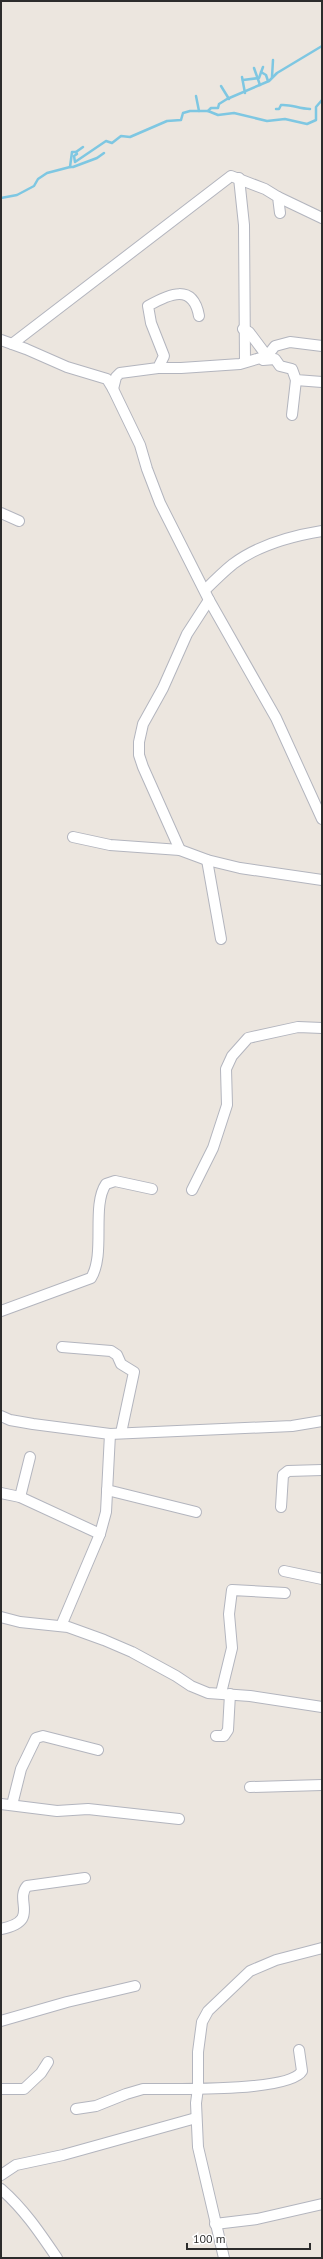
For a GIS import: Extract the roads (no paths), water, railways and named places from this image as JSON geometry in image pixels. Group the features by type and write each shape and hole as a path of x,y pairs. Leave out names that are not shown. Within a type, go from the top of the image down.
{"street":[{"path":"12,344 231,176 265,189 278,197 322,218"},
{"path":"239,178 244,226 243,328 245,362"},
{"path":"278,197 280,213"},
{"path":"158,368 164,356 151,323 148,306 174,293 187,295 197,304 199,316"},
{"path":"243,328 249,332 265,356 263,360 275,359 280,366 292,369 296,380 292,415"},
{"path":"1,340 67,367 107,379 127,413 160,503 209,600 276,718 322,819"},
{"path":"113,389 116,377 120,373 158,368 181,368 245,362 265,356 275,346 290,342 322,346"},
{"path":"296,380 322,382"},
{"path":"1,513 18,521"},
{"path":"205,590 233,564 262,548 282,540 322,532"},
{"path":"180,850 143,767 139,755 139,742 143,724 163,688 187,634 209,600"},
{"path":"73,837 110,845 180,850 207,860 268,873 322,880"},
{"path":"207,860 221,939"},
{"path":"192,1190 213,1148 227,1105 226,1069 232,1056 248,1038 298,1027 322,1028"},
{"path":"1,1311 91,1278 94,1274 98,1250 101,1194 106,1184 115,1181 152,1189"},
{"path":"62,1347 111,1351 117,1355 121,1364 134,1372 121,1433"},
{"path":"1,1416 10,1420 40,1425 110,1434 292,1426 322,1421"},
{"path":"61,1626 100,1534 106,1512 110,1434"},
{"path":"20,1498 30,1457"},
{"path":"281,1507 283,1475 288,1470 322,1470"},
{"path":"107,1490 196,1512"},
{"path":"1,1493 20,1498 100,1534"},
{"path":"284,1571 322,1578"},
{"path":"216,1736 224,1736 228,1730 226,1693 232,1648 229,1614 232,1590 285,1593"},
{"path":"1,1617 20,1622 61,1626 132,1652 176,1676 190,1686 208,1693 226,1693 322,1707"},
{"path":"12,1805 21,1769 36,1738 43,1736 98,1750"},
{"path":"250,1787 322,1786"},
{"path":"1,1804 57,1810 88,1809 179,1819"},
{"path":"1,1929 20,1921 24,1915 24,1893 27,1886 85,1878"},
{"path":"224,2258 202,2171 196,2118 199,2033 202,2022 208,2011 250,1971 276,1960 322,1948"},
{"path":"1,2021 67,2002 135,1986"},
{"path":"76,2108 96,2106 126,2094 144,2089 256,2086 289,2080 298,2076 302,2071 299,2050"},
{"path":"1,2089 24,2089 41,2073 48,2062"},
{"path":"1,2175 16,2165 70,2153 196,2118"},
{"path":"1,2190 16,2202 37,2228 57,2258"},
{"path":"216,2224 257,2219 322,2204"}],"waterway":[{"path":"1,198 17,195 34,186 38,179 47,173 70,167 72,152 76,152 77,154 74,156 75,162 106,141 112,143 121,136 130,137 167,121 181,120 183,113 190,111 208,111 211,108 218,108 219,104 227,99 269,81 277,73 322,46"},
{"path":"272,77 273,60"},
{"path":"243,80 259,78 263,67"},
{"path":"254,68 260,85"},
{"path":"261,72 266,75 268,81"},
{"path":"242,77 245,93"},
{"path":"221,86 229,99"},
{"path":"196,96 199,111"},
{"path":"208,111 218,115 234,113 267,121 285,119 307,124 316,120 316,107 322,100"},
{"path":"276,109 279,109 281,105 310,109"},
{"path":"76,152 83,147"},
{"path":"70,167 97,158 104,153"}]}
